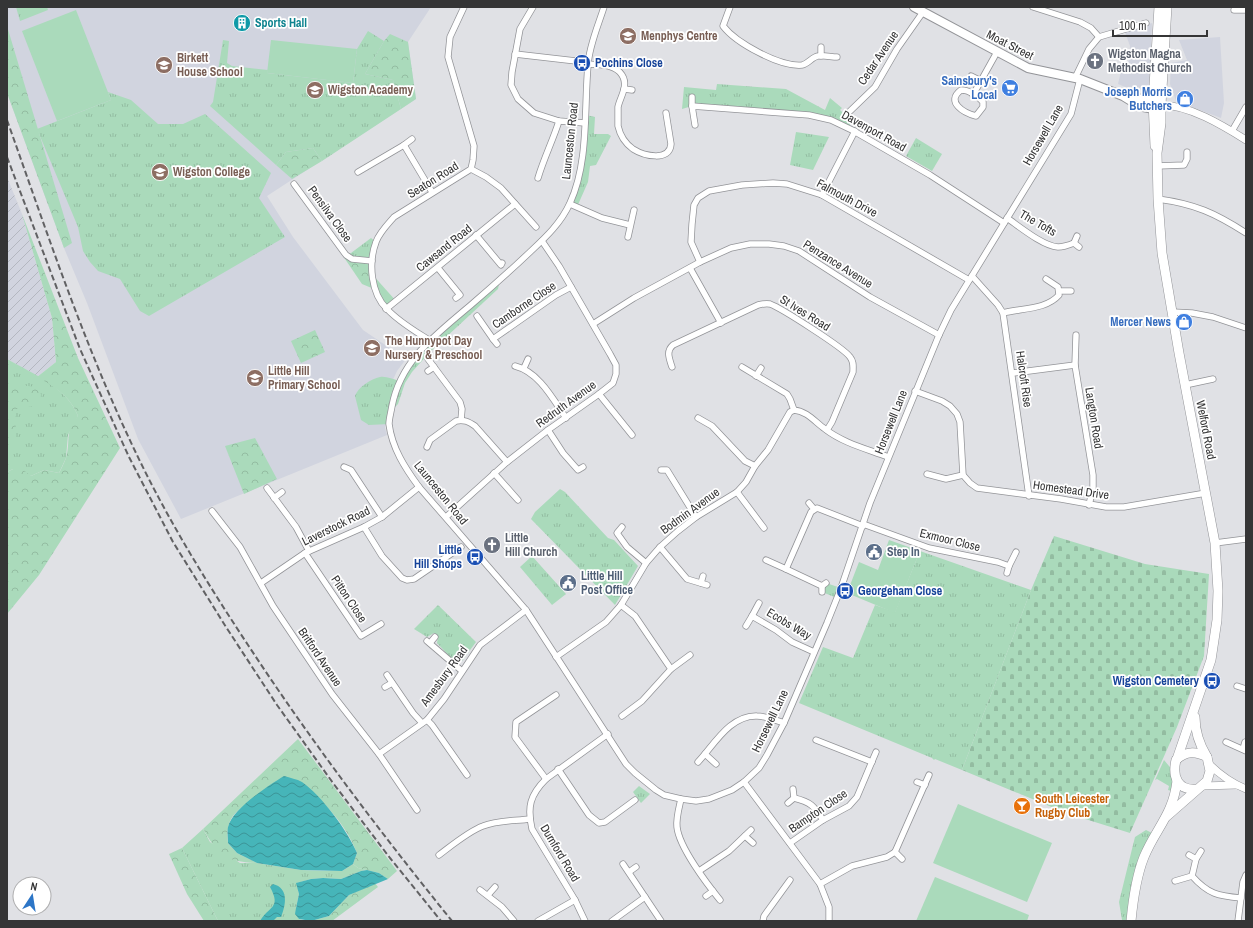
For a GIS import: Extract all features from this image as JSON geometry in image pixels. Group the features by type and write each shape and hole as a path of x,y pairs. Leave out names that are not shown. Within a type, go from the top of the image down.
{"main road":[{"name":"Moat Street","path":"914,7 1028,68 1077,78 1123,96 1136,104 1157,111"},
{"path":"1157,111 1154,88 1159,7"},
{"path":"1157,111 1162,79 1167,7"},
{"name":"Welford Road","path":"1157,111 1154,143 1157,153 1158,199 1162,253 1215,543 1218,584 1217,620 1211,660 1178,759"},
{"name":"Welford Road","path":"1195,710 1195,727 1200,745 1207,760"},
{"path":"1130,921 1134,896 1144,858 1168,816 1174,798 1176,781 1174,772 1175,765 1178,759 1185,754 1201,754 1207,760 1210,770 1207,781 1168,816"},
{"path":"1176,781 1184,787 1191,789 1199,787"}],"street":[{"name":"Seaton Road","path":"429,340 406,325 386,309 374,289 372,261 376,242 394,217 471,169 474,146 448,56 450,37 464,7"},
{"path":"533,7 520,30 511,85 518,99 534,113 559,121 585,123"},
{"name":"Launceston Road","path":"604,7 592,45 588,64 585,123 581,162 576,188 570,204 560,222 542,241 500,280 429,340 407,368 399,381 394,395 389,424 398,454 419,487 526,610 608,734 626,764 656,790 664,795 681,799 696,801 708,799 724,794 744,782"},
{"path":"730,7 723,26 729,33 755,51 793,65 804,65 818,56 837,57"},
{"path":"1033,7 1080,22 1091,28 1099,37 1146,23"},
{"path":"1234,10 1246,10"},
{"name":"Cedar Avenue","path":"848,113 875,87 897,49 923,12"},
{"name":"Horsewell Lane","path":"744,782 759,768 784,723 841,588 870,503 939,335 951,310 970,278 1071,114 1077,78 1089,49 1099,37"},
{"path":"821,47 821,56"},
{"path":"973,95 997,52"},
{"path":"516,54 576,61"},
{"path":"588,64 602,65 617,70 622,74 625,84 618,106 618,126 627,143 634,149 661,156 668,154 671,149 671,144 666,113"},
{"path":"971,76 981,81"},
{"path":"624,89 632,90"},
{"path":"961,90 965,90 973,95 983,102 982,107 976,116 956,106 954,102 959,91 961,90"},
{"path":"692,97 695,125"},
{"path":"1157,111 1171,105 1178,107 1232,131 1246,140"},
{"name":"Davenport Road","path":"692,106 809,116 831,120 855,131 1006,220"},
{"path":"1232,131 1246,107"},
{"path":"538,178 543,160 553,140 559,121"},
{"path":"822,195 855,131"},
{"path":"358,172 412,139"},
{"path":"404,145 432,192"},
{"path":"1157,166 1184,165 1187,160 1187,152"},
{"path":"471,169 486,177 501,188 536,227"},
{"name":"Pensilva Close","path":"294,183 346,255 352,259 372,261"},
{"name":"Falmouth Drive","path":"700,262 691,242 694,205 698,198 705,193 742,185 773,183 787,184 822,195 970,278"},
{"path":"1158,199 1192,205 1223,218 1246,233"},
{"name":"Cawsand Road","path":"386,309 515,204"},
{"path":"570,204 602,218 630,225"},
{"path":"628,237 634,210"},
{"name":"The Tofts","path":"1006,220 1046,243 1057,247 1074,243"},
{"path":"476,235 500,266"},
{"path":"1077,236 1074,243 1079,247"},
{"name":"Redruth Avenue","path":"446,517 507,462 613,383 616,374 616,365 571,287 542,241"},
{"name":"Penzance Avenue","path":"593,324 634,298 700,262 731,248 750,244 769,244 784,246 799,251 870,297 939,335"},
{"path":"438,268 460,295 456,298"},
{"path":"690,268 721,323"},
{"name":"Halcroft Rise","path":"970,278 998,305 1003,313 1013,374 1029,496"},
{"path":"1003,313 1040,306 1051,302 1059,295 1059,291 1058,287 1046,279"},
{"name":"Camborne Close","path":"477,316 495,342 556,295 571,287"},
{"path":"1059,291 1071,291"},
{"name":"St Ives Road","path":"672,367 668,354 669,348 674,344 758,305 769,304 781,309 846,352 853,363 853,372 832,422 827,430"},
{"path":"1172,312 1192,313 1213,317 1246,328"},
{"name":"Langton Road","path":"1076,336 1075,365 1093,475 1089,505"},
{"path":"428,359 460,402 462,408 461,420"},
{"path":"524,368 528,359"},
{"path":"1013,374 1075,365"},
{"path":"515,366 524,368 536,378 566,418"},
{"path":"428,371 434,367"},
{"path":"742,367 787,394 794,410 805,413 827,430 853,444 888,457"},
{"path":"756,376 761,368"},
{"path":"1185,385 1213,379"},
{"path":"915,391 942,401 950,406 960,422 963,475 946,479 927,474"},
{"path":"599,394 632,436"},
{"name":"Bodmin Avenue","path":"556,657 606,622 620,605 646,563 660,547 696,517 737,492 746,482 755,466 768,450 790,412 794,410"},
{"path":"698,418 712,426 745,461 755,466"},
{"path":"427,447 430,440 456,421 461,420 469,422 475,426 507,462"},
{"path":"548,430 563,453 578,470 583,467"},
{"path":"344,467 353,468 382,517"},
{"path":"661,470 669,469 696,517"},
{"path":"494,473 518,500"},
{"name":"Homestead Drive","path":"963,475 977,488 1106,507 1124,507 1206,493"},
{"name":"Laverstock Road","path":"261,583 307,552 364,527 382,517 419,487"},
{"path":"267,488 296,527 307,552"},
{"path":"274,498 282,492"},
{"path":"737,492 764,528"},
{"path":"809,503 814,509"},
{"path":"814,509 817,508 863,525"},
{"path":"786,568 811,512 814,509"},
{"name":"Britford Avenue","path":"212,511 240,547 274,606 332,694 379,754 417,810"},
{"name":"Exmoor Close","path":"863,525 929,548 998,562 1009,566"},
{"path":"364,527 382,556 402,578 407,580 414,580 461,547"},
{"path":"622,527 615,533 627,547 646,563"},
{"path":"1215,543 1246,539"},
{"path":"660,547 688,579 704,584 703,576"},
{"name":"Pitton Close","path":"307,552 361,636 381,624"},
{"path":"1007,573 1016,552"},
{"path":"766,560 824,587"},
{"name":"Ecobs Way","path":"746,626 759,603"},
{"path":"620,605 635,616 671,669"},
{"name":"Amesbury Road","path":"379,754 424,721 444,699 480,645 526,610"},
{"name":"Ecobs Way","path":"752,616 776,630 792,642 814,652"},
{"path":"435,637 429,642 462,671"},
{"path":"622,716 642,701 671,669 690,655"},
{"path":"387,675 413,713 432,725 467,775"},
{"path":"385,687 392,683"},
{"path":"1237,686 1246,689"},
{"path":"546,779 515,737 516,722 556,695"},
{"path":"627,703 632,709"},
{"path":"698,762 716,740 743,718 765,716 784,723"},
{"name":"Durnford Road","path":"586,921 532,829 530,808 532,798 538,787 546,779 608,734"},
{"path":"816,740 872,762"},
{"path":"1226,742 1244,750 1245,742"},
{"name":"Bampton Close","path":"790,843 823,820 849,806 857,798 876,752"},
{"path":"705,754 716,764"},
{"path":"1207,760 1222,776 1236,785 1246,789"},
{"path":"558,769 589,815 599,823 605,822 635,800"},
{"path":"820,884 852,866 895,852 929,775"},
{"path":"744,782 820,884 829,907 829,921"},
{"path":"917,782 925,785"},
{"path":"1199,787 1236,785"},
{"path":"793,789 794,798"},
{"path":"794,798 806,801 814,806 823,820"},
{"path":"788,803 794,798"},
{"path":"681,799 677,827 680,841 720,900"},
{"path":"439,855 483,826 500,822 530,819"},
{"path":"699,871 729,852 751,830"},
{"path":"746,836 753,843"},
{"path":"1192,876 1196,859 1201,851"},
{"path":"895,852 902,859"},
{"path":"1189,855 1196,859"},
{"path":"622,864 661,921"},
{"path":"628,872 636,867"},
{"path":"1238,921 1246,875"},
{"path":"1175,881 1192,876"},
{"path":"1192,876 1209,892 1220,896 1241,898"},
{"path":"763,921 764,916 790,880"},
{"path":"488,895 495,887"},
{"path":"480,890 502,907 514,921"},
{"path":"706,896 713,891"},
{"path":"612,921 644,897"},
{"path":"538,921 575,900"}],"shaded area":[{"path":"7,7 431,7 408,42 416,99 267,196 293,237 363,330 406,359 397,371 391,384 387,403 385,428 387,435 181,519 138,439 87,303 64,248 7,93"},
{"path":"1152,23 1149,86 1141,86 1137,92 1118,84 1123,63 1129,61 1130,46 1125,32"},
{"path":"1220,37 1224,103 1221,118 1176,101 1170,84 1171,63 1187,60 1179,40"},
{"path":"7,177 22,214 52,318 56,362 37,377 7,359"}],"green space":[{"path":"16,7 47,7 48,10 20,21"},
{"path":"76,10 111,100 57,121 22,31"},
{"path":"7,26 72,243 64,248 7,93"},
{"path":"368,31 384,41 365,74 393,80 401,109 322,161 313,148 286,152 276,165 210,106 213,102 223,40 229,41 227,63 232,66 268,70 267,73 353,83 357,49"},
{"path":"390,34 408,42 416,99 401,109 393,80 365,74 384,41"},
{"path":"271,40 357,49 353,83 267,73"},
{"path":"717,84 786,89 825,110 830,98 842,108 840,110 852,121 848,128 809,115 692,106 682,109 684,87 716,90"},
{"name":"Wigston College","path":"108,92 131,100 158,124 183,124 205,114 271,173 259,198 285,237 149,316 140,311 120,279 98,271 83,251 78,227 37,129 111,100"},
{"path":"586,115 595,117 594,134 608,134 611,136 596,165 590,166 588,182 577,207 570,204 576,188"},
{"path":"796,132 829,137 813,170 790,165"},
{"path":"916,138 942,154 932,171 906,156"},
{"path":"313,148 322,161 292,179 276,165 286,152"},
{"path":"22,214 78,358 120,448 39,575 7,614 7,472 13,469 21,468 31,476 44,470 59,473 66,458 69,432 78,416 71,403 56,388 37,377 56,362 52,318"},
{"path":"371,238 376,242 372,261 346,255 351,253"},
{"path":"346,255 372,261 374,289 362,284 343,256"},
{"path":"372,274 396,301 386,309 374,289"},
{"path":"500,280 498,289 430,352 412,372 405,383 398,404 391,411 389,424 369,425 361,420 355,396 359,390 369,382 380,377 387,377 399,381 418,353"},
{"path":"315,330 325,352 301,363 291,341"},
{"path":"7,359 58,389 73,406 78,416 68,435 66,458 59,473 44,470 31,476 13,469 7,472"},
{"path":"7,383 35,387 41,394 40,405 16,409 16,439 7,441"},
{"path":"255,438 277,479 244,494 225,446"},
{"path":"560,489 565,492 608,538 614,540 638,566 615,605 531,519 535,512"},
{"path":"1054,536 1145,564 1209,574 1204,656 1177,727 1130,833 1066,813 962,770 1031,590"},
{"path":"889,540 920,551 895,613 847,593 859,562 878,570"},
{"path":"920,551 1031,590 962,770 935,759 934,760 799,703 823,647 853,658 875,605 895,612"},
{"path":"532,556 566,594 552,605 520,567"},
{"path":"826,583 841,588 837,598 822,592"},
{"path":"438,605 476,642 462,661 454,661 437,643 438,637 434,633 427,637 414,629"},
{"path":"298,739 397,871 388,879 379,873 358,868 353,864 357,853 347,832 334,814 301,782 255,800 239,810 231,819 228,829 228,843 237,853 257,863 230,859 219,851 208,838 203,829"},
{"path":"1164,760 1174,772 1175,792 1168,790 1169,786 1157,779 1155,780"},
{"path":"639,786 650,794 641,803 633,792"},
{"path":"958,804 1052,843 1027,902 933,863"},
{"path":"203,829 210,842 240,863 257,863 301,870 324,871 342,871 353,864 358,868 367,870 341,879 311,879 297,883 299,894 296,908 299,919 306,921 218,921 182,848"},
{"path":"1146,830 1156,835 1144,858 1131,921 1122,920 1119,902 1135,837"},
{"path":"182,848 218,921 204,921 187,894 169,854"},
{"path":"935,877 1029,915 1027,921 916,921"},
{"path":"375,883 378,887 332,921 311,921 329,916 349,895"}],"water":[{"path":"284,776 302,782 317,795 341,824 357,853 353,864 342,871 301,870 257,863 237,853 228,843 228,827 236,813 252,798"},
{"path":"367,870 379,873 388,879 349,895 329,916 311,921 299,919 295,914 299,894 296,883 311,879 341,879"},
{"path":"273,884 282,889 284,893 285,902 283,912 281,917 277,917 273,921 260,921 274,903 275,899 270,887"}],"railway":[{"path":"7,120 83,330 117,412 161,503 203,575 296,716 372,820 452,921"},
{"path":"7,157 80,349 129,457 173,542 277,705 333,783 390,858 441,921"}],"place":[{"name":"Sports Hall","path":"242,23"},
{"name":"Menphys Centre","path":"628,36"},
{"name":"Wigston Magna Methodist Church","path":"1095,61"},
{"name":"Pochins Close","path":"582,63"},
{"name":"Birkett House School","path":"164,65"},
{"name":"Sainsbury's Local","path":"1010,88"},
{"name":"Wigston Academy","path":"315,90"},
{"name":"Joseph Morris Butchers","path":"1185,99"},
{"name":"Wigston College","path":"160,172"},
{"name":"Mercer News","path":"1184,322"},
{"name":"The Hunnypot Day Nursery & Preschool","path":"372,348"},
{"name":"Little Hill Primary School","path":"255,378"},
{"name":"Little Hill Church","path":"492,545"},
{"name":"Step In","path":"874,552"},
{"name":"Little Hill Shops","path":"475,557"},
{"name":"Little Hill Post Office","path":"568,583"},
{"name":"Georgeham Close","path":"845,591"},
{"name":"Wigston Cemetery","path":"1212,681"},
{"name":"South Leicester Rugby Club","path":"1022,806"}]}
